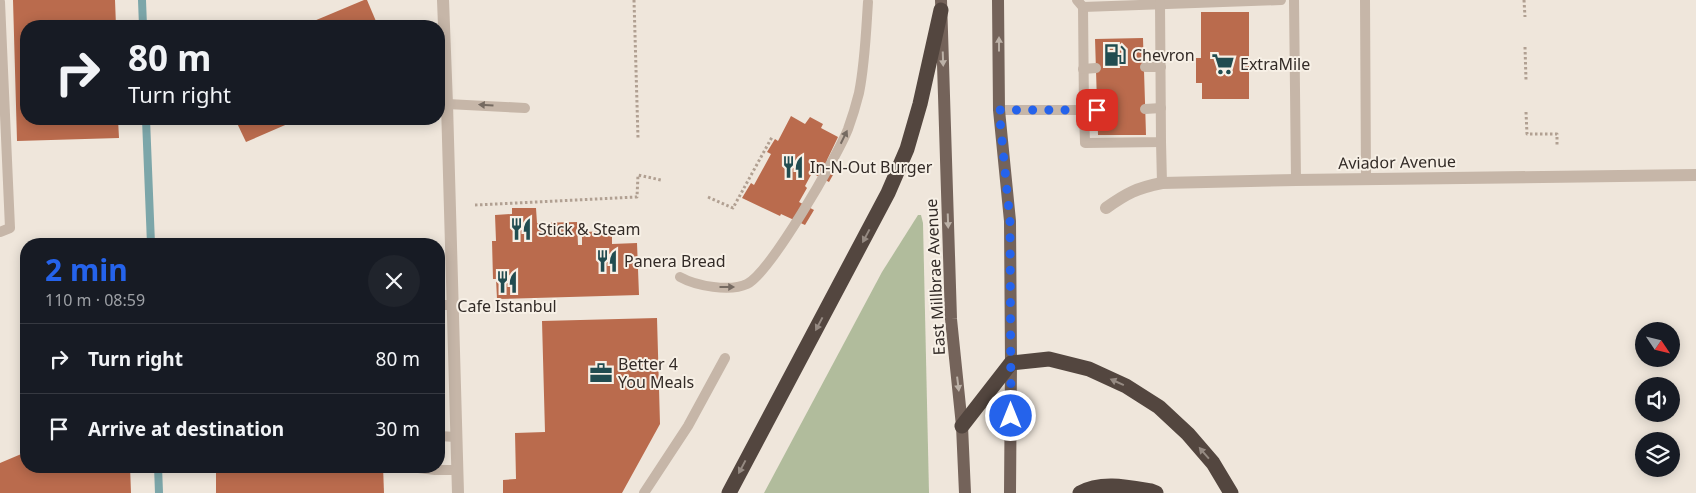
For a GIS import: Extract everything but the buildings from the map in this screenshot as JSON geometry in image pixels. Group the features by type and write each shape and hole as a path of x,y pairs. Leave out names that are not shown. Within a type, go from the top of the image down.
{"highway":[{"path":"729,493 888,193 907,149 920,104 941,5"},
{"path":"962,426 1011,363 1049,359 1089,369 1126,386 1159,407 1188,434 1213,463 1231,493"},
{"path":"1080,493 1086,490 1117,485 1151,490 1156,493"}],"main road":[{"path":"998,0 999,110 1010,221 1010,493"},
{"name":"East Millbrae Avenue","path":"941,5 951,319 962,426 965,493"}],"street":[{"path":"443,0 444,20"},
{"path":"445,52 458,493"},
{"name":"Aviador Avenue","path":"1106,208 1125,194 1162,183 1696,175"}],"lane":[{"path":"1161,142 1085,144 1080,3 1160,4 1281,0"},
{"path":"1294,0 1296,180"},
{"path":"1365,0 1366,179"},
{"path":"0,2 10,228 0,232"},
{"path":"680,277 691,283 704,286 733,287 746,285 760,274 797,222 848,129 859,93 868,2"},
{"path":"1160,4 1162,183"},
{"path":"1145,67 1161,66"},
{"path":"1083,69 1096,68"},
{"path":"447,104 525,108"},
{"path":"1145,109 1161,108"},
{"path":"999,110 1097,110"},
{"path":"445,305 453,305"},
{"path":"644,493 688,426 725,358"},
{"path":"445,436 456,437"},
{"path":"445,470 457,470"}],"path":[{"path":"634,0 638,138"},
{"path":"1524,0 1524,17"},
{"path":"1525,47 1526,80"},
{"path":"1526,112 1527,134 1557,134 1557,146"},
{"path":"708,196 733,208 772,137"},
{"path":"475,205 637,197 638,176 661,180"}],"green space":[{"path":"918,215 921,215 923,223 929,493 764,493 882,272"}],"waterway":[{"path":"142,0 143,20"},
{"path":"146,125 151,238"},
{"path":"158,473 159,493"}],"place":[{"name":"Chevron","path":"1115,55"},
{"name":"ExtraMile","path":"1223,64"},
{"name":"In-N-Out Burger","path":"793,167"},
{"name":"Stick & Steam","path":"521,229"},
{"name":"Panera Bread","path":"607,261"},
{"name":"Cafe Istanbul","path":"507,282"},
{"name":"Better 4 You Meals","path":"601,373"}],"route":[{"path":"1011,416 1010,221 999,110 1097,110"}]}
